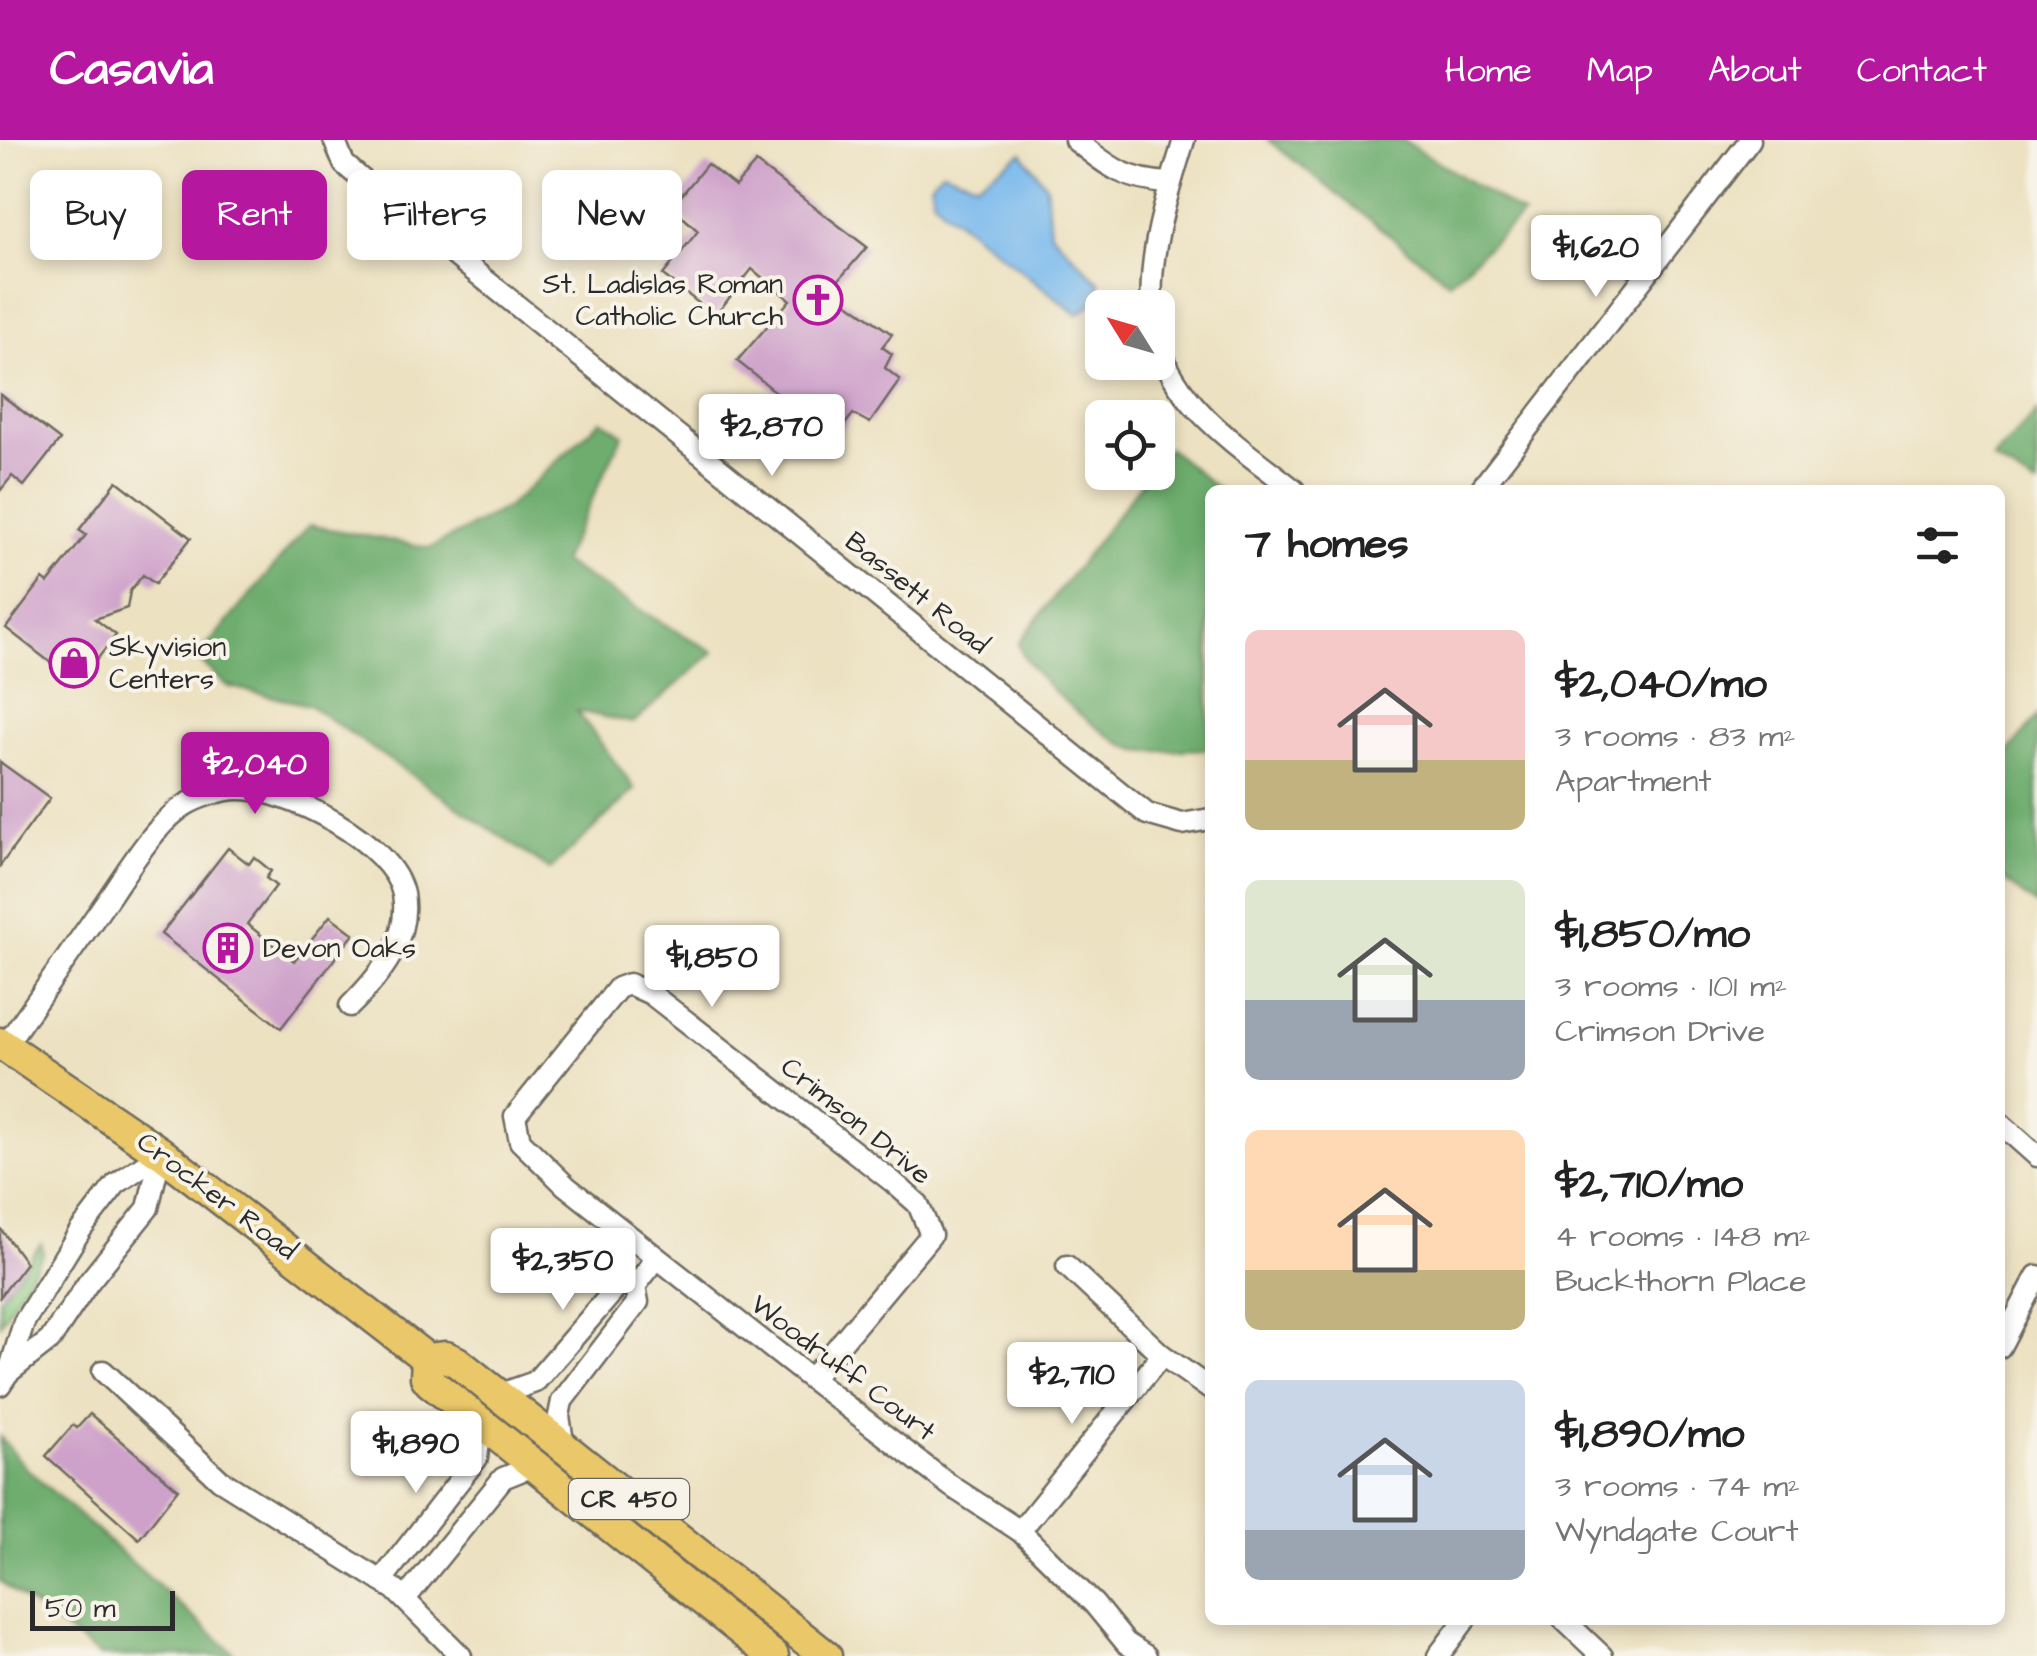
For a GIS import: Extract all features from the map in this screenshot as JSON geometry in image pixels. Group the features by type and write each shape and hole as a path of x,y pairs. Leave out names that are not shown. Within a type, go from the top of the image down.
{"main road":[{"name":"Crocker Road","path":"2,1045 161,1153 427,1359 430,1382 773,1656"},
{"name":"Crocker Road","path":"427,1359 446,1356 826,1656"}],"street":[{"name":"Bassett Road","path":"334,140 344,164 375,191 1147,814 1182,824 1205,820"},
{"path":"1075,140 1118,174 1170,183"},
{"path":"1152,290 1152,270 1170,183 1184,140"},
{"path":"1484,485 1750,140"},
{"path":"1173,380 1197,411 1288,485"},
{"path":"2,1045 141,851 189,803 236,789 299,802 384,859 396,876 404,897 400,941 372,984 350,1006"},
{"name":"Crimson Drive","path":"656,1258 566,1186 520,1141 515,1126 515,1116 618,988 628,984 651,994 893,1182 924,1214 931,1235 811,1379"},
{"path":"2005,1127 2037,1156"},
{"path":"4,1379 24,1322 80,1231 116,1184 161,1153"},
{"path":"4,1379 50,1340 148,1208 161,1153"},
{"path":"564,1448 559,1416 562,1401 638,1302 635,1286 656,1258"},
{"name":"Woodruff Court","path":"656,1258 951,1486 1020,1530 1094,1604 1120,1649 1146,1656"},
{"path":"1067,1266 1162,1355 1205,1385"},
{"path":"2005,1337 2037,1276"},
{"path":"498,1395 535,1382 618,1286 635,1286"},
{"path":"1020,1530 1162,1355"},
{"path":"103,1370 220,1480 381,1581 405,1599 461,1656"},
{"path":"381,1581 477,1458 482,1424"},
{"path":"405,1599 503,1478 533,1466"},
{"path":"1438,1656 1460,1625"},
{"path":"1569,1625 1602,1656"}],"green space":[{"path":"1268,140 1403,140 1523,215 1449,282"},
{"path":"2037,412 2037,487 1993,460"},
{"path":"601,420 623,434 562,562 714,652 633,723 577,711 635,789 550,870 309,705 227,686 197,658 309,525 430,548 508,507"},
{"path":"1175,454 1213,485 1205,485 1205,749 1147,751 1125,745 1089,722 1050,688 1034,671 1019,643 1136,490 1175,490"},
{"path":"2037,716 2037,906 2005,882 2005,758"},
{"path":"41,1244 43,1253 0,1324 0,1297"},
{"path":"0,1437 26,1468 237,1656 100,1656 0,1581"}],"water":[{"path":"1022,153 1046,185 1050,232 1100,283 1099,290 1085,290 1085,309 1077,314 933,198 931,184 942,171 977,183"}],"building":[{"name":"St. Ladislas Roman Catholic Church","path":"756,163 867,247 830,290 892,334 882,347 892,354 885,368 900,380 870,423 853,414 834,438 737,361 790,300 752,269 715,316 663,275 675,260 682,260 682,251 698,231 682,216 682,195 707,164 735,186"},
{"path":"0,394 60,440 24,486 12,476 0,491"},
{"path":"117,481 191,538 155,584 143,575 130,591 127,608 95,619 116,635 78,684 6,628 43,579 48,583 86,535 79,530"},
{"path":"0,762 50,798 0,866"},
{"name":"Devon Oaks","path":"228,848 249,864 254,857 271,871 266,878 276,886 247,924 294,961 330,916 354,934 281,1028 161,934"},
{"path":"0,1228 26,1263 0,1297"},
{"path":"90,1414 178,1489 139,1539 46,1456 73,1425 77,1428"}],"place":[{"name":"St. Ladislas Roman Catholic Church","path":"818,300"},
{"name":"Skyvision Centers","path":"74,663"},
{"name":"Devon Oaks","path":"228,948"}]}
